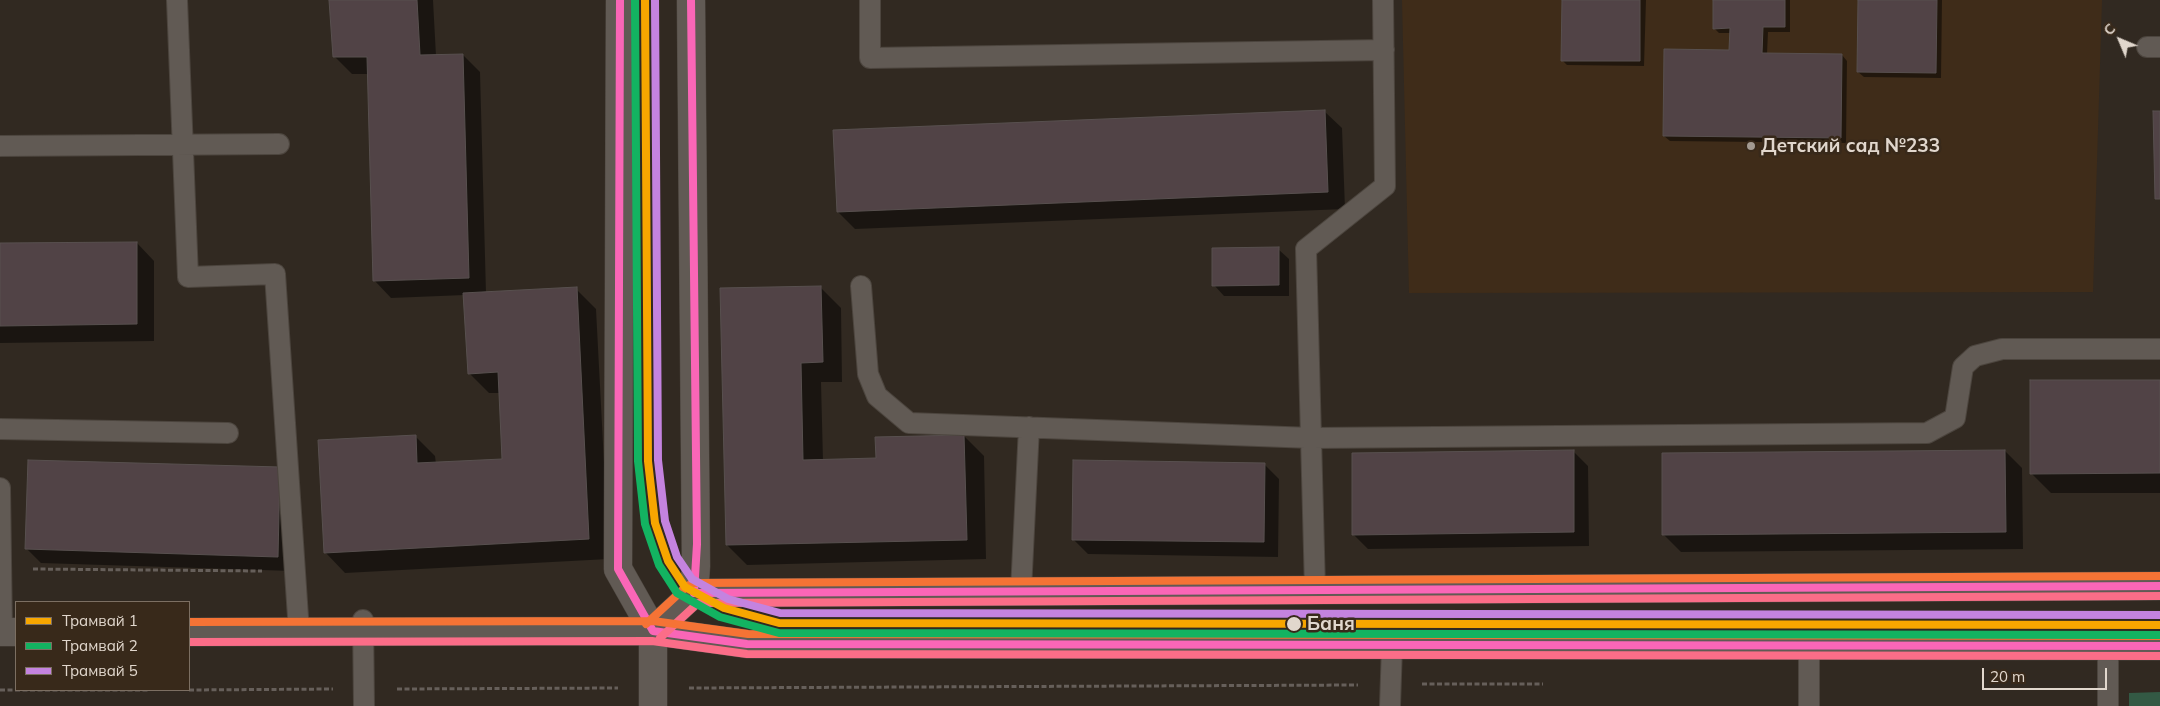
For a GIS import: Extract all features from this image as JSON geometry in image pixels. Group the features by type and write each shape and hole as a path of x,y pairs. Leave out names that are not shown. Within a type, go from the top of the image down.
{"street":[{"path":"620,0 618,569 653,632 653,697"},
{"path":"653,632 694,593 697,544 691,0"},
{"path":"694,593 2160,586"},
{"path":"190,632 299,632 363,626 653,632 747,644 2160,646"}],"lane":[{"path":"176,0 188,276 275,274 299,632"},
{"path":"870,0 870,58 1384,50"},
{"path":"1315,589 1306,249 1385,186 1383,0"},
{"path":"0,146 279,144"},
{"path":"861,286 868,374 877,396 909,423 1312,438 1927,433 1955,418 1963,367 1975,356 2002,349 2160,349"},
{"path":"1021,591 1029,427"},
{"path":"0,430 228,433"},
{"path":"0,488 6,632"},
{"path":"363,626 364,697"},
{"path":"1390,706 1392,646"},
{"path":"1809,646 1809,706"},
{"path":"2108,646 2108,706"}],"path":[{"path":"2,569 295,571"},
{"path":"190,690 364,697 653,697 1391,684 1550,684"},
{"path":"0,690 15,690"}],"shaded area":[{"name":"Детский сад №233","path":"1402,0 2102,0 2093,292 1409,293"}],"green space":[{"path":"2160,692 2160,706 2129,706 2129,693"}],"building":[{"path":"329,0 417,0 420,55 463,54 469,278 373,281 367,57 333,57"},
{"path":"1562,0 1640,0 1640,61 1561,61"},
{"path":"1713,0 1785,0 1785,27 1763,27 1762,53 1842,54 1841,138 1663,136 1664,49 1729,50 1730,28 1713,29"},
{"path":"1858,0 1937,0 1936,73 1857,72"},
{"path":"1325,110 1328,192 837,212 833,130"},
{"path":"2153,111 2160,111 2160,199 2155,199"},
{"path":"137,242 137,324 0,326 0,243"},
{"path":"1279,247 1279,285 1212,286 1212,248"},
{"path":"821,286 823,362 801,363 803,460 876,458 875,437 964,435 967,540 726,545 720,288"},
{"path":"577,287 589,539 324,553 318,440 416,435 417,463 502,459 498,372 468,374 463,293"},
{"path":"2030,380 2160,380 2160,473 2030,474"},
{"path":"1574,450 1574,532 1352,535 1352,453"},
{"path":"2005,450 2006,532 1662,535 1662,453"},
{"path":"28,460 280,467 278,557 25,549"},
{"path":"1073,460 1265,463 1264,542 1072,540"}],"tram line":[{"name":"2","path":"635,0 638,461 645,524 659,565 677,593 720,617 779,633 2160,635"},
{"name":"1","path":"645,0 648,461 655,523 668,561 685,587 724,608 779,623 2160,625"},
{"name":"5","path":"655,0 658,460 665,521 677,557 692,579 728,599 780,613 2160,615"}],"transit line":[{"path":"620,0 618,569 653,631 747,644 2160,646"},
{"path":"691,0 697,544 694,593 2160,586"},
{"path":"646,624 687,586 694,583 2160,576"},
{"path":"660,638 698,603 2160,596"},
{"path":"190,622 653,621 748,634 2160,636"},
{"path":"190,642 652,641 747,654 2160,656"}],"place":[{"name":"Детский сад №233","path":"1751,146"},
{"name":"Баня","path":"1294,624"}]}
